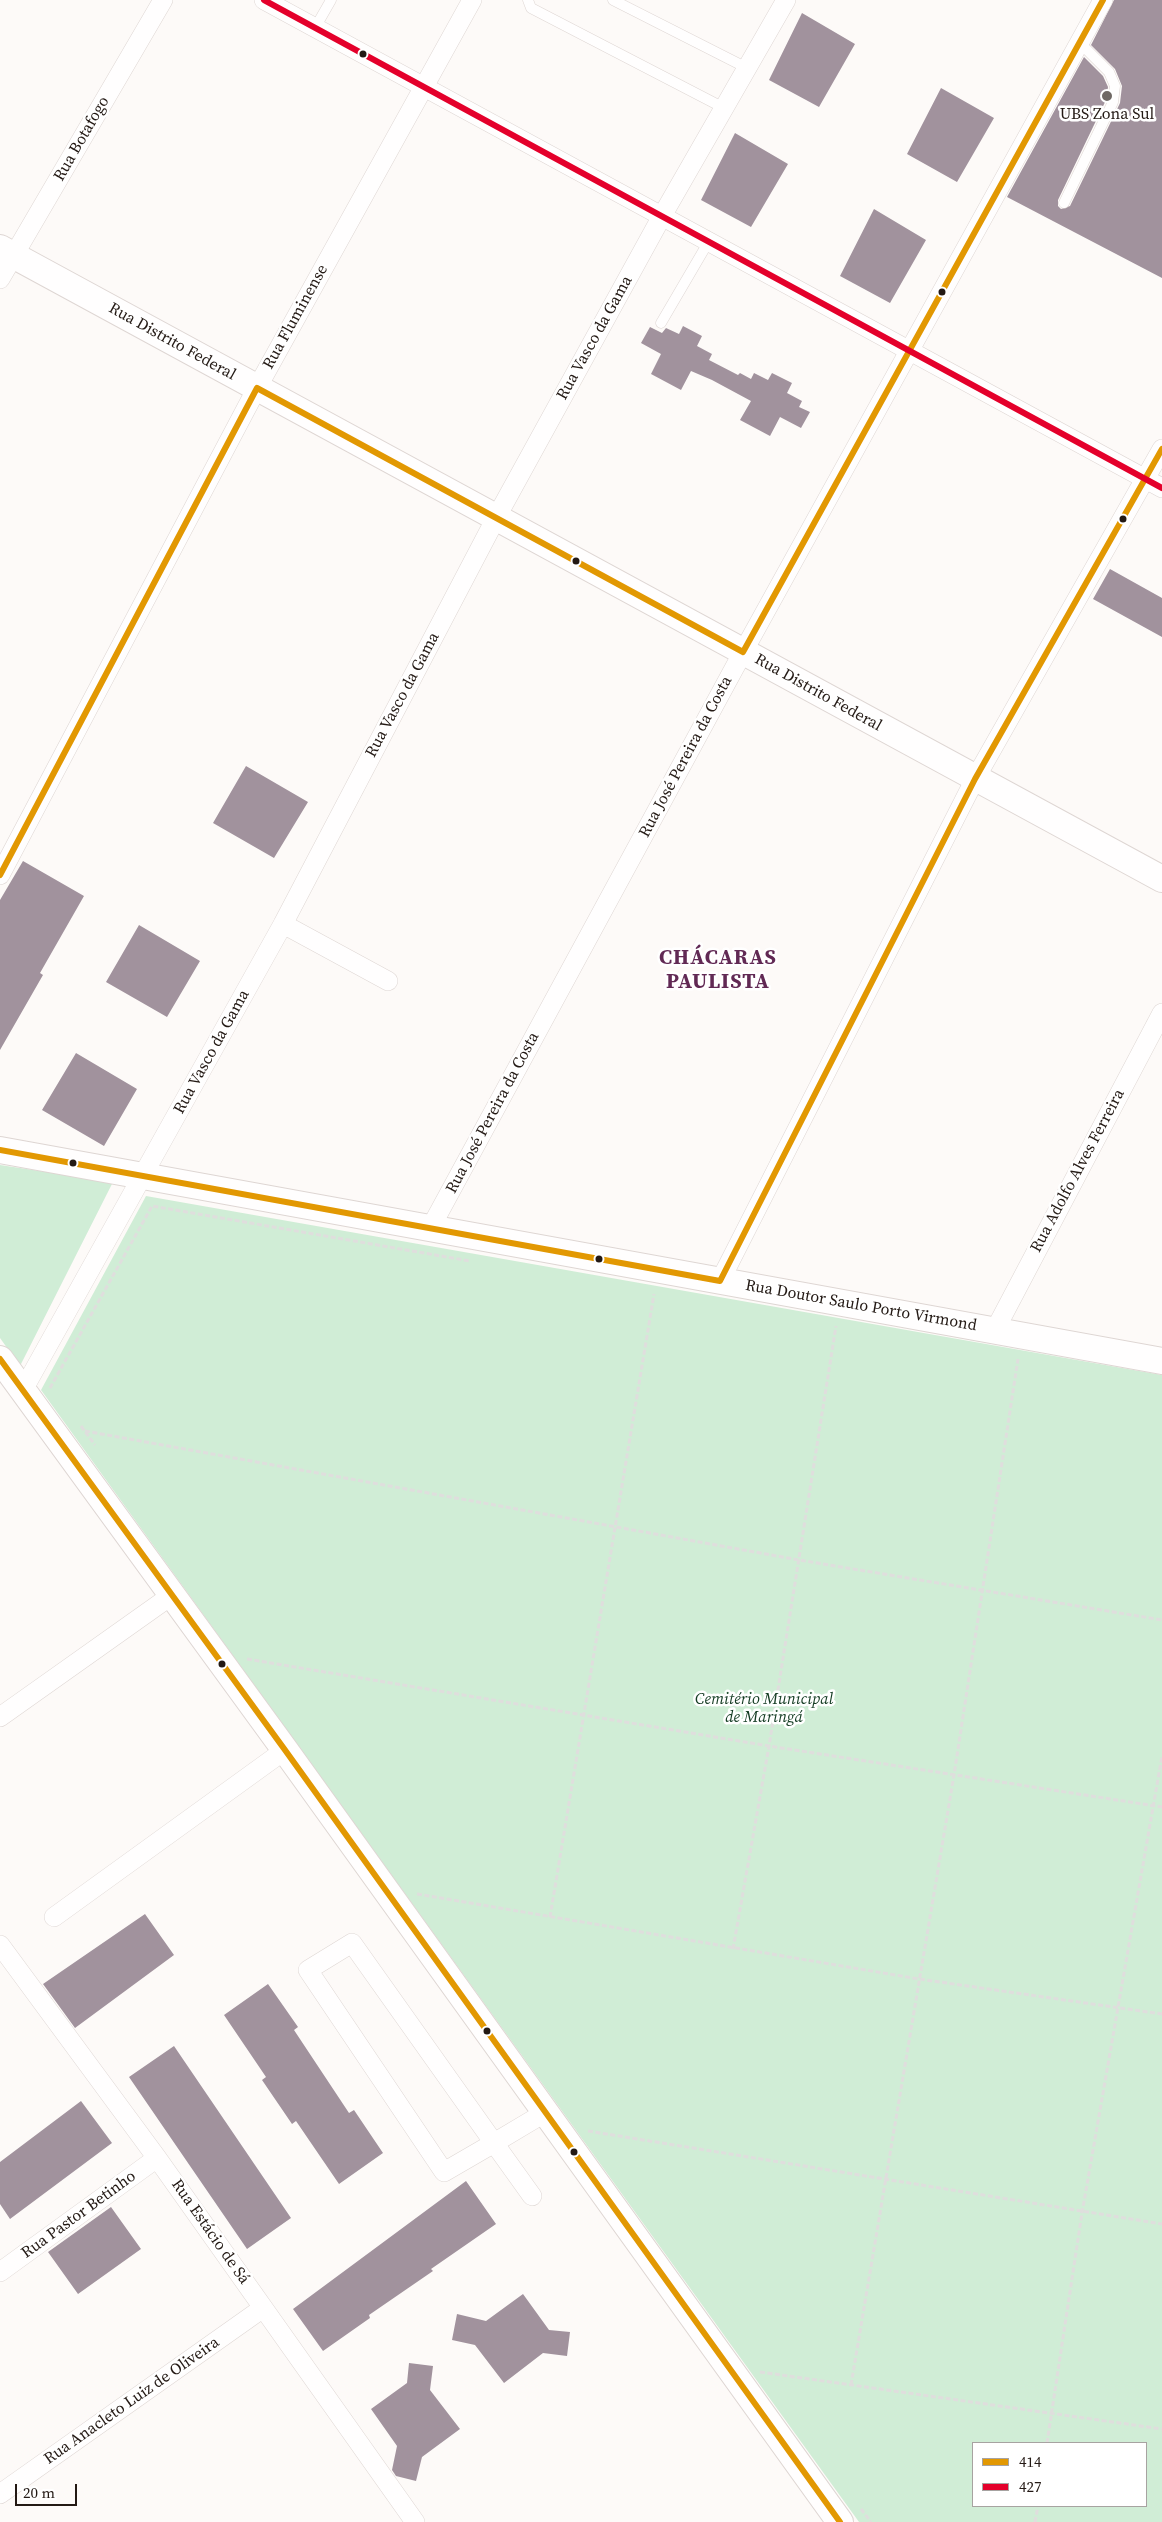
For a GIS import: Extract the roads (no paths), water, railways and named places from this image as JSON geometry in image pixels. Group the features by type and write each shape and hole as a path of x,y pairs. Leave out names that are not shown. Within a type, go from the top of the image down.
{"street":[{"name":"Rua Botafogo","path":"0,279 7,251 163,0"},
{"path":"264,0 288,6 315,28 1162,488"},
{"name":"Rua Fluminense","path":"0,875 257,388 472,0"},
{"name":"Rua Vasco da Gama","path":"22,1390 144,1176 283,924 496,518 662,216 786,0"},
{"name":"Rua José Pereira da Costa","path":"431,1227 743,652 1103,0"},
{"name":"Rua Distrito Federal","path":"7,251 1162,879"},
{"path":"720,1281 975,779 1162,449"},
{"path":"283,924 388,981"},
{"name":"Rua Adolfo Alves Ferreira","path":"995,1330 1162,1013"},
{"name":"Rua Doutor Saulo Porto Virmond","path":"0,1150 1162,1361"},
{"path":"0,1360 546,2112 849,2514"},
{"path":"0,1717 172,1595"},
{"path":"54,1917 285,1750"},
{"path":"532,2196 494,2143 352,1943 308,1970 444,2172 494,2143 546,2112"},
{"name":"Rua Estácio de Sá","path":"0,1945 157,2158 415,2522"},
{"name":"Rua Pastor Betinho","path":"0,2272 157,2158"},
{"name":"Rua Anacleto Luiz de Oliveira","path":"0,2494 263,2308"}],"lane":[{"path":"315,28 331,0"},
{"path":"528,0 531,8 724,108"},
{"path":"613,0 747,68"},
{"path":"1064,203 1113,102 1115,86 1109,72 1080,43"},
{"path":"661,323 709,241"}],"place":[{"name":"UBS Zona Sul","path":"1107,96"}],"district":[{"name":"CHÁCARAS PAULISTA","path":"718,971"}],"park label":[{"name":"Cemitério Municipal de Maringá","path":"764,1709"}]}
